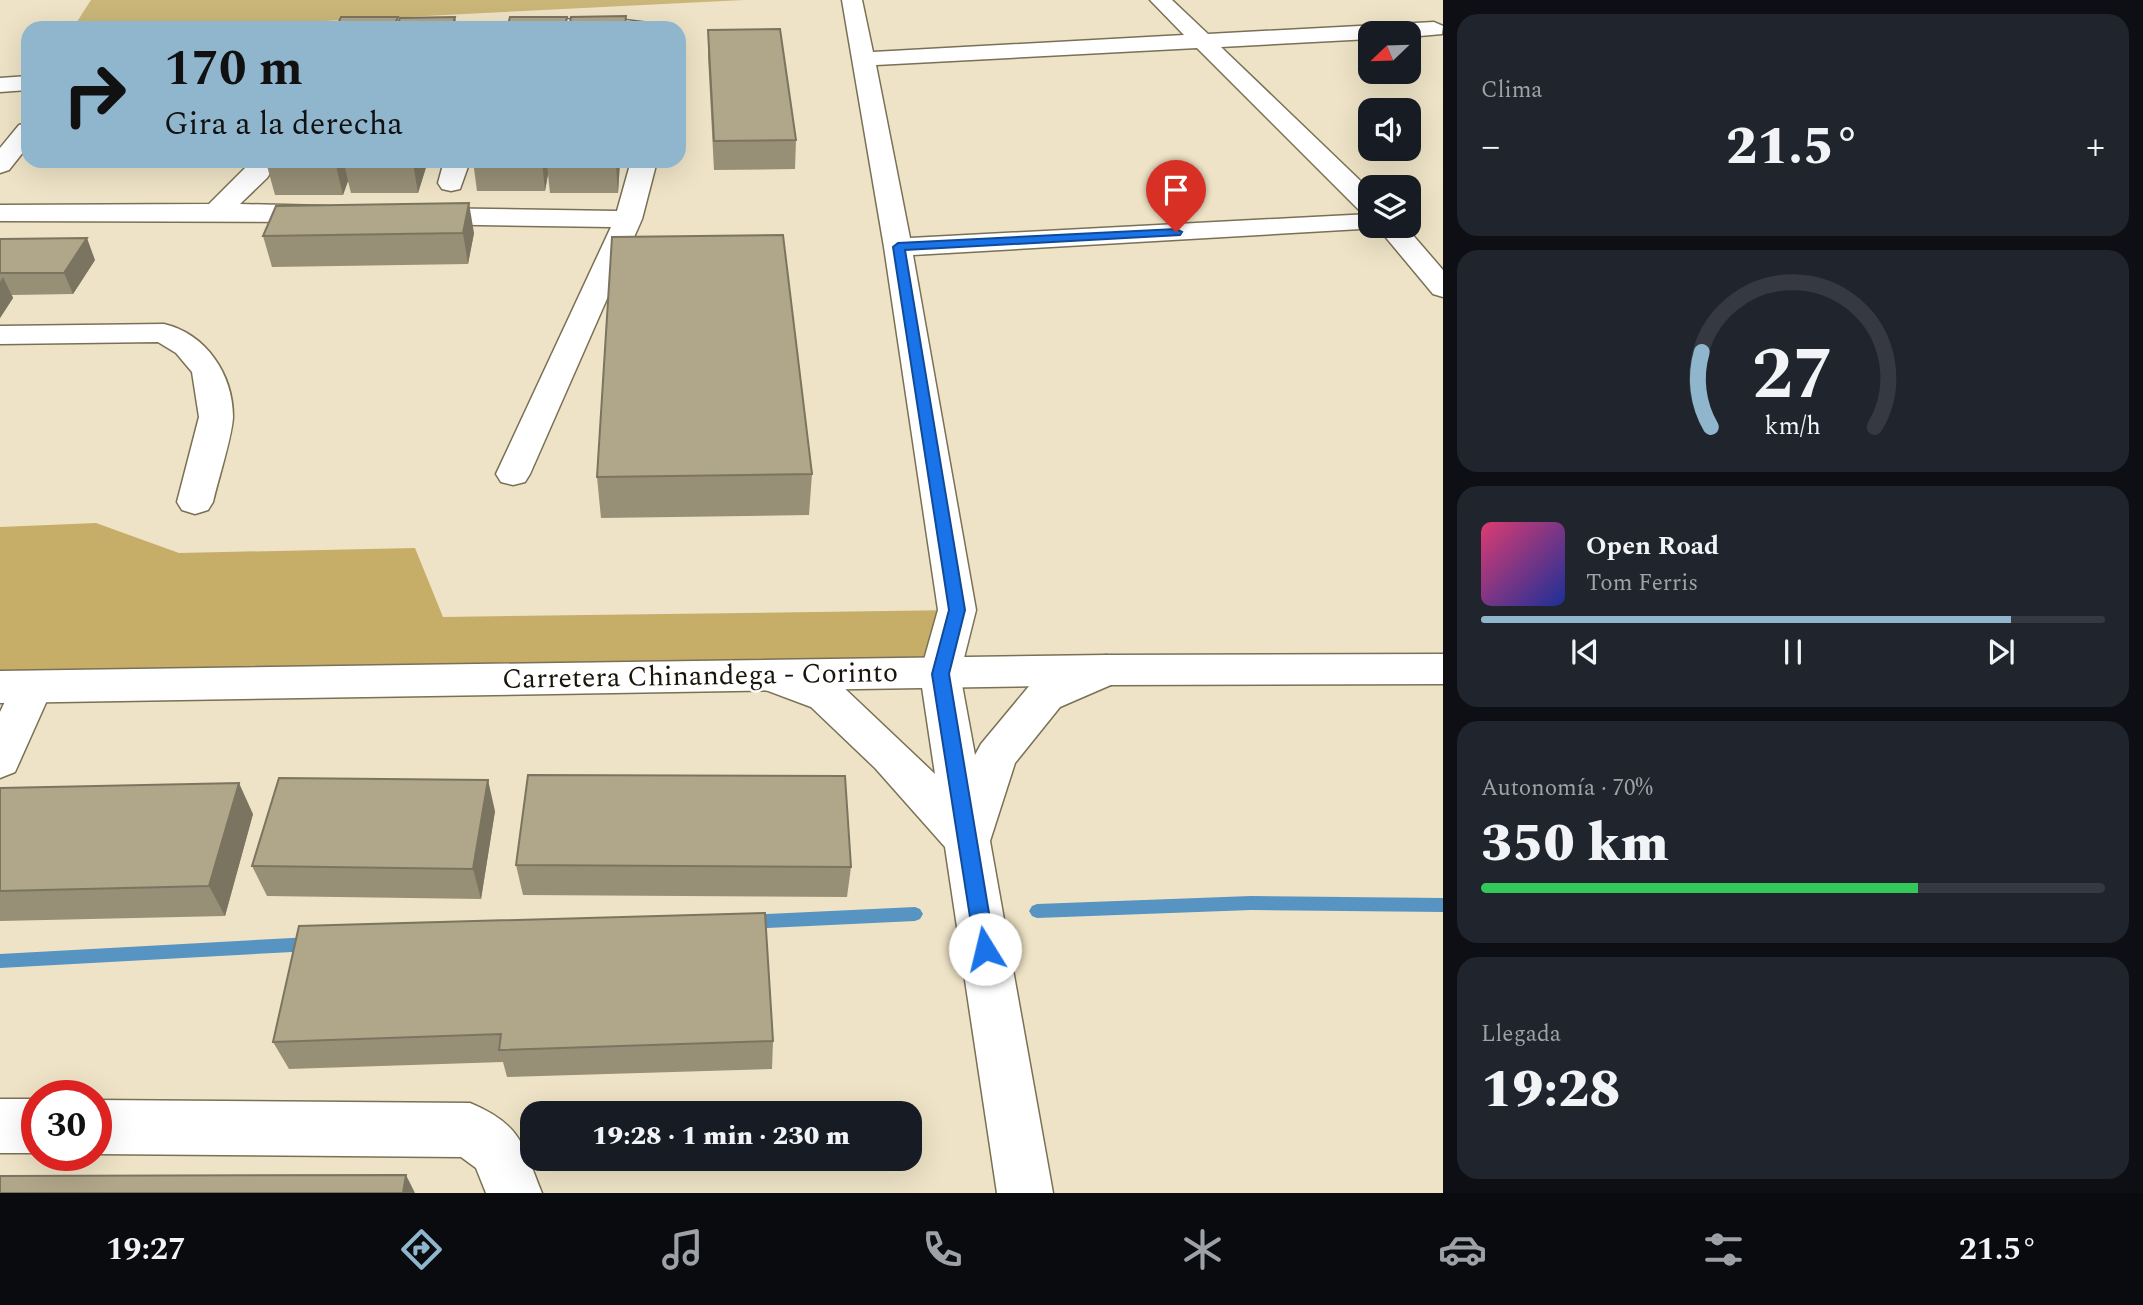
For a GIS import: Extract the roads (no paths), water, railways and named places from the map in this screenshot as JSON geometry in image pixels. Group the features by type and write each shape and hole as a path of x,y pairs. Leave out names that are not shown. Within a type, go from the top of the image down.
{"main road":[{"path":"852,0 898,247 957,610 940,674 1025,1193"},
{"path":"1160,0 1358,193"},
{"path":"862,60 1440,26"},
{"path":"0,85 21,84"},
{"path":"0,165 16,139"},
{"path":"216,212 261,168"},
{"path":"513,474 628,219 642,168"},
{"path":"0,213 216,212 353,215"},
{"path":"394,215 628,219"},
{"path":"898,247 1358,223"},
{"path":"1401,238 1443,288"},
{"path":"0,334 164,333 187,346 208,370 216,417 195,502"},
{"name":"Carretera Chinandega - Corinto","path":"16,687 1106,670 1443,669"},
{"path":"968,841 996,756 1004,746 1045,696 1106,670"},
{"path":"775,677 825,696 890,756 968,841"},
{"path":"0,760 16,687"},
{"path":"0,1126 21,1126"},
{"path":"112,1127 470,1130 496,1149 514,1193"}],"waterway":[{"path":"1037,911 1251,903 1443,905"},
{"path":"748,922 915,914"},
{"path":"0,961 311,944"}]}
